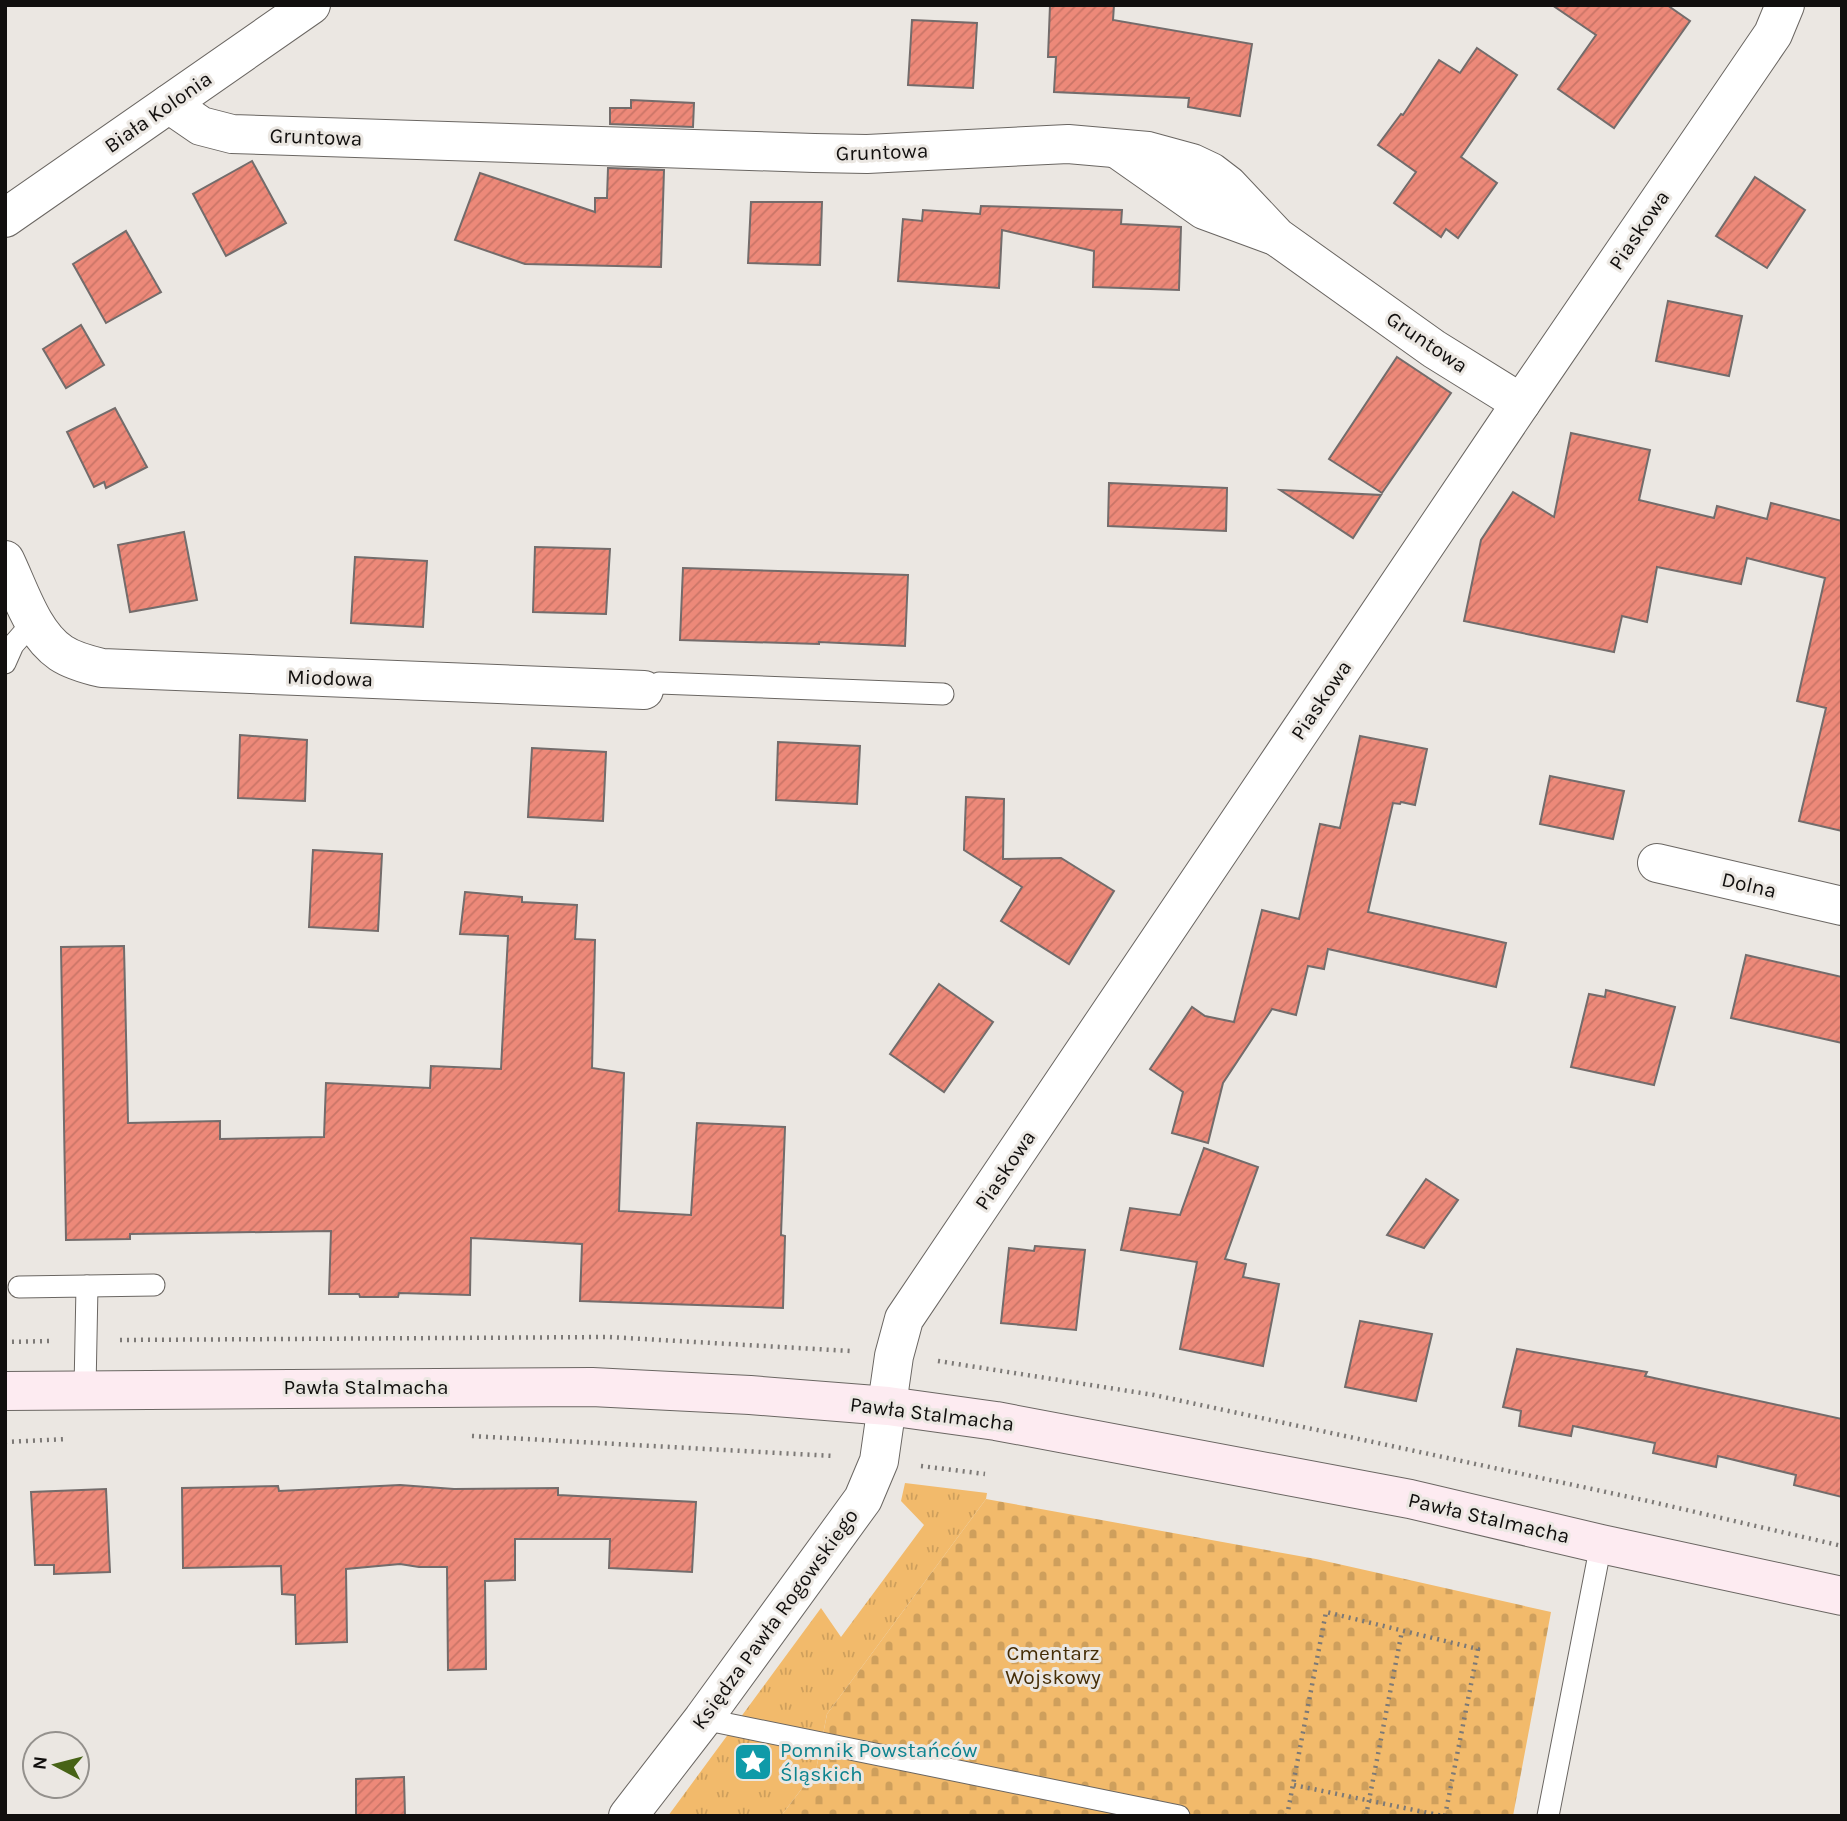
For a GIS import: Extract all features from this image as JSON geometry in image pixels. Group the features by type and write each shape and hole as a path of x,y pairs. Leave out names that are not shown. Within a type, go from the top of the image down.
{"street":[{"name":"Biała Kolonia","path":"5,218 311,5"},
{"name":"Piaskowa","path":"888,1406 894,1356 904,1319 1773,34 1785,5"},
{"name":"Gruntowa","path":"169,104 201,126 232,134 867,154 1041,145 1115,148 1169,155 1211,172 1244,199 1277,237 1434,349 1521,403"},
{"name":"Miodowa","path":"5,560 34,621 46,639 62,654 102,668 644,690"},
{"name":"Dolna","path":"1657,863 1842,906"},
{"name":"Pawła Stalmacha","path":"5,1391 592,1387 750,1395 888,1406 996,1420 1410,1499 1842,1596"},
{"name":"Księdza Pawła Rogowskiego","path":"628,1816 703,1719 863,1499 879,1461 888,1406"}],"lane":[{"path":"5,663 13,645 34,621"},
{"path":"644,690 659,683 943,694"},
{"path":"19,1287 154,1285"},
{"path":"85,1389 87,1286"},
{"path":"1548,1816 1601,1544"},
{"path":"703,1719 1179,1816"}],"path":[{"path":"930,1359 1000,1370"},
{"path":"468,1436 841,1457"},
{"path":"5,1442 71,1439"},
{"path":"920,1466 985,1474"},
{"path":"1287,1816 1326,1612 1478,1649 1444,1816 1294,1785"},
{"path":"1366,1816 1402,1630"}],"green space":[{"path":"905,1483 987,1493 986,1499 827,1714 816,1770 781,1816 668,1816 821,1608 841,1637 924,1525 901,1501"},
{"name":"Cmentarz Wojskowy","path":"986,1499 1316,1559 1551,1612 1513,1816 781,1816 816,1770 827,1714"}],"building":[{"path":"1050,5 1114,5 1113,20 1252,44 1240,116 1188,107 1189,98 1054,92 1056,57 1048,57"},
{"path":"1552,5 1667,5 1690,21 1614,128 1558,89 1596,35"},
{"path":"912,20 977,23 973,88 908,85"},
{"path":"1477,48 1517,75 1461,157 1497,183 1458,238 1446,229 1441,237 1394,203 1416,172 1378,145 1401,114 1403,115 1439,60 1460,73"},
{"path":"631,100 694,103 693,127 610,124 610,108 631,108"},
{"path":"252,161 286,223 226,256 193,194"},
{"path":"608,168 664,170 661,267 525,264 455,240 480,173 595,212 595,198 607,198"},
{"path":"1755,177 1805,210 1767,268 1716,236"},
{"path":"751,202 822,202 820,265 748,263"},
{"path":"981,206 1122,210 1121,224 1181,227 1179,290 1093,287 1094,251 1002,230 999,288 898,281 903,219 922,221 923,210 980,214"},
{"path":"126,231 161,292 106,323 73,264"},
{"path":"1668,301 1742,316 1729,376 1656,361"},
{"path":"81,325 104,365 66,388 43,349"},
{"path":"1397,357 1451,393 1382,493 1329,459"},
{"path":"115,408 147,467 106,488 104,482 94,487 67,432"},
{"path":"1571,433 1650,450 1639,500 1714,518 1717,506 1767,519 1771,503 1842,521 1842,831 1799,821 1826,708 1797,701 1825,578 1747,558 1741,584 1657,567 1647,622 1622,616 1614,652 1464,621 1481,540 1513,492 1554,517"},
{"path":"1109,483 1227,488 1226,531 1108,526"},
{"path":"1280,490 1381,495 1353,538"},
{"path":"184,532 197,600 130,612 118,545"},
{"path":"535,547 610,549 606,614 533,612"},
{"path":"355,557 427,561 423,627 351,623"},
{"path":"683,568 908,575 905,646 680,640"},
{"path":"240,735 307,740 305,801 238,798"},
{"path":"1360,736 1427,749 1415,805 1393,803 1368,912 1506,943 1496,987 1328,949 1324,969 1308,966 1296,1015 1272,1009 1223,1083 1208,1143 1172,1133 1183,1092 1150,1069 1192,1007 1205,1016 1234,1022 1262,910 1299,919 1320,824 1340,828"},
{"path":"778,742 860,746 857,804 776,800"},
{"path":"532,748 606,752 603,821 528,817"},
{"path":"1550,776 1624,791 1613,839 1540,824"},
{"path":"966,797 1004,799 1003,859 1061,858 1114,891 1069,964 1001,921 1022,887 964,850"},
{"path":"313,850 382,854 378,931 309,927"},
{"path":"465,892 522,897 522,902 577,905 575,939 595,940 592,1068 624,1073 619,1211 691,1215 697,1123 785,1127 781,1235 785,1236 783,1308 580,1301 582,1244 471,1238 470,1295 399,1293 398,1297 360,1297 359,1294 329,1294 331,1231 130,1234 130,1239 66,1240 61,947 124,946 128,1123 220,1121 220,1139 324,1137 326,1083 430,1088 431,1066 501,1069 508,936 460,934"},
{"path":"1746,955 1842,977 1842,1043 1731,1018"},
{"path":"939,984 993,1022 944,1092 890,1054"},
{"path":"1606,990 1675,1007 1654,1085 1571,1067 1589,994 1605,997"},
{"path":"1204,1148 1258,1167 1225,1259 1246,1264 1243,1277 1279,1284 1263,1366 1180,1349 1197,1262 1121,1250 1130,1208 1180,1215"},
{"path":"1426,1179 1458,1200 1424,1248 1387,1235"},
{"path":"1035,1246 1085,1250 1076,1330 1001,1323 1009,1248 1034,1251"},
{"path":"1360,1321 1432,1334 1416,1401 1345,1387"},
{"path":"1517,1349 1647,1372 1645,1376 1842,1419 1842,1497 1794,1485 1796,1475 1718,1456 1716,1467 1653,1453 1655,1443 1573,1426 1571,1436 1519,1426 1521,1411 1503,1407"},
{"path":"400,1485 454,1489 558,1488 558,1495 696,1502 692,1572 609,1568 610,1539 515,1539 515,1580 485,1581 486,1669 448,1670 447,1567 400,1564 346,1569 347,1642 296,1644 295,1595 282,1594 281,1566 183,1568 182,1488 278,1486 279,1491"},
{"path":"106,1489 110,1572 54,1574 54,1565 35,1565 31,1492"},
{"path":"404,1777 405,1816 356,1816 356,1779"}],"place":[{"name":"Pomnik Powstańców Śląskich","path":"753,1762"}]}
